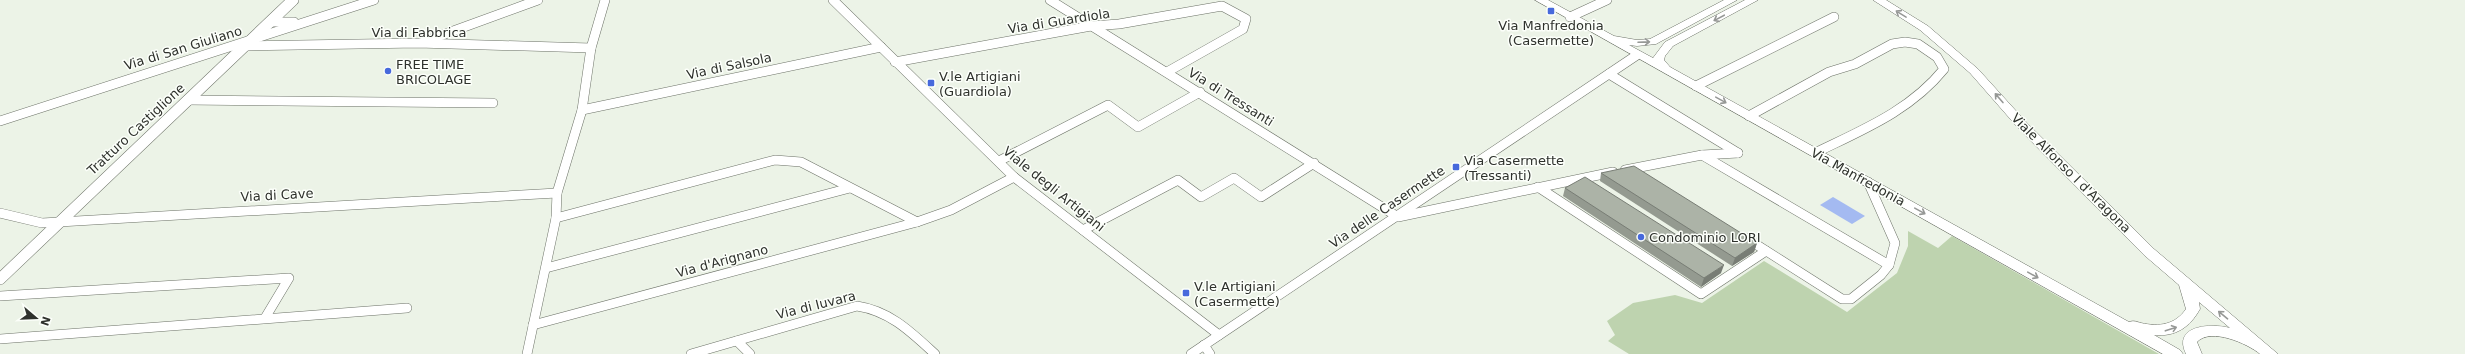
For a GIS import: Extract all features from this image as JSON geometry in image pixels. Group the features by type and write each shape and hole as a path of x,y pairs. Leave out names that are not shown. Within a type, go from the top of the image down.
{"main road":[{"name":"Via Manfredonia","path":"1540,0 2175,354"},
{"path":"1606,36 1637,43 1652,42 1732,0"},
{"path":"1665,69 1658,60 1659,55 1669,44 1753,0"},
{"name":"Viale Alfonso I d'Aragona","path":"1878,0 1924,28 1974,71 2023,126 2096,201 2179,278 2266,352"},
{"path":"2107,316 2145,329 2165,331 2175,328 2186,319 2193,309 2189,294 2179,278"},
{"path":"2194,354 2190,346 2192,338 2200,332 2210,331 2232,334 2266,352"}],"street":[{"name":"Tratturo Castiglione","path":"0,279 293,0"},
{"name":"Via di San Giuliano","path":"0,121 170,65 218,52 374,0"},
{"path":"418,44 538,0"},
{"path":"527,354 556,218 557,193 582,110 591,48 605,0"},
{"name":"Viale degli Artigiani","path":"832,0 1014,177 1219,335"},
{"name":"Via di Tressanti","path":"1050,0 1314,163 1398,217"},
{"path":"1570,17 1607,0"},
{"name":"Via di Guardiola","path":"895,62 1091,26 1119,24 1222,6 1246,19 1243,29 1167,72"},
{"path":"170,65 252,40 294,22 336,13"},
{"path":"1696,86 1834,17"},
{"path":"270,22 294,22"},
{"name":"Via di Fabbrica","path":"252,40 591,48"},
{"path":"1749,116 1829,72 1841,72 1891,43 1916,44 1927,49 1943,64 1944,69 1934,83 1920,96 1894,112 1815,153"},
{"name":"Via di Salsola","path":"582,110 881,47"},
{"path":"218,52 236,55"},
{"name":"Via delle Casermette","path":"1191,354 1207,350 1219,335 1398,217 1638,55"},
{"path":"1398,217 1538,187 1702,155 1738,153 1609,74"},
{"path":"999,162 1108,105 1138,127 1200,92"},
{"path":"187,100 493,103"},
{"path":"0,115 12,117"},
{"path":"1702,155 1889,265"},
{"path":"556,218 775,160 801,162 917,222"},
{"path":"1083,230 1178,180 1201,197 1234,178 1261,197 1314,163"},
{"path":"1635,168 1648,177"},
{"name":"Via d'Arignano","path":"533,325 917,222 951,210 1014,177"},
{"path":"1584,178 1597,186"},
{"path":"1740,234 1847,300 1881,275 1889,265 1894,243 1868,182"},
{"path":"1538,187 1701,294 1729,271 1766,251"},
{"path":"546,268 850,188"},
{"name":"Via di Cave","path":"0,213 42,223 296,207 379,205 557,193"},
{"path":"0,296 289,278 265,318"},
{"name":"Via di Iuvara","path":"691,354 857,306 870,307 894,317 935,354"},
{"path":"0,339 407,308"},
{"path":"736,340 750,354"}],"green space":[{"path":"1908,231 1938,248 1952,236 2159,354 1629,354 1608,341 1615,335 1607,321 1633,303 1675,295 1702,303 1764,261 1847,312 1897,273 1908,246"}],"water":[{"path":"1833,197 1865,216 1852,224 1820,205"}],"building":[{"name":"Condominio LORI","path":"1634,166 1757,243 1735,258 1601,173"},
{"path":"1585,177 1724,265 1704,278 1565,188"}],"place":[{"name":"Via Manfredonia (Casermette)","path":"1551,11"},
{"name":"FREE TIME BRICOLAGE","path":"388,71"},
{"name":"V.le Artigiani (Guardiola)","path":"931,83"},
{"name":"Via Casermette (Tressanti)","path":"1456,167"},
{"name":"Condominio LORI","path":"1641,237"},
{"name":"V.le Artigiani (Casermette)","path":"1186,293"}]}
